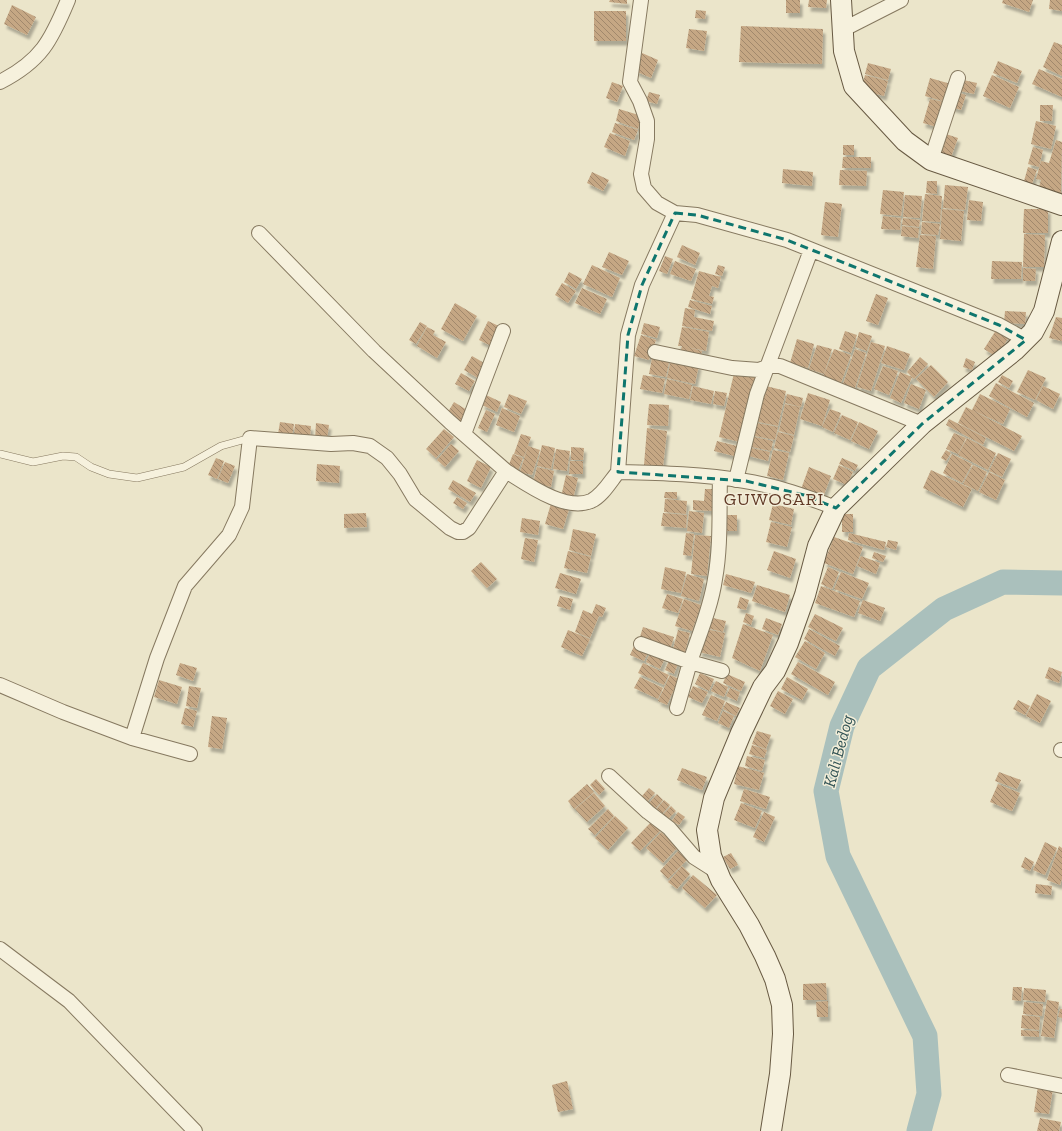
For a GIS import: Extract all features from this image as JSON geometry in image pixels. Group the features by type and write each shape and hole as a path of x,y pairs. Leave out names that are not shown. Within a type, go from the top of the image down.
{"main road":[{"path":"841,0 844,51 854,86 905,141 930,160 1062,205"},
{"path":"771,1131 780,1074 783,1034 782,1005 776,979 765,956 716,871 708,841 709,818 714,798 741,733 763,687 775,671 788,643 803,602 818,546 836,508 922,424 1026,340 1040,320 1056,291 1062,240"}],"street":[{"path":"0,82 23,69 36,58 57,28 68,0"},
{"path":"641,0 630,79 631,85 640,101 647,121 647,139 641,174 644,188 657,203 675,213 697,215 787,240 999,325 1026,340"},
{"path":"842,30 901,0"},
{"path":"930,160 958,78"},
{"path":"259,234 374,351 464,434 506,470 530,486 555,499 580,504 591,501 601,494 618,472 628,335 642,285 675,213"},
{"path":"736,480 757,394 769,366 811,250"},
{"path":"464,434 503,331"},
{"path":"655,352 732,368 759,370 769,366 780,366 922,424"},
{"path":"132,738 157,658 185,586 229,535 242,507 250,438 370,446 387,458 400,474 415,499 450,528 458,532 463,532 469,528 506,470"},
{"path":"618,472 736,480 784,490 836,508"},
{"path":"677,708 690,662 703,626 715,580 719,547 720,478"},
{"path":"641,644 722,672"},
{"path":"0,685 63,712 132,738 190,754"},
{"path":"609,776 648,812 669,828 694,857 716,871"},
{"path":"0,949 69,1001 196,1131"},
{"path":"1008,1075 1062,1086"}],"lane":[{"path":"0,454 33,462 63,456 76,457 91,468 109,474 137,478 184,467 221,446 250,438"}],"highlighted area":[{"path":"675,213 697,215 787,240 999,325 1026,340 922,424 836,508 804,495 746,481 618,472 628,335 642,285"}],"building":[{"path":"610,0 627,0 627,4 609,2"},
{"path":"786,0 800,0 800,13 786,13"},
{"path":"809,0 827,0 826,8 808,7"},
{"path":"1003,0 1033,0 1029,12 1002,3"},
{"path":"1050,0 1062,0 1062,11 1049,9"},
{"path":"12,5 36,17 27,35 4,24"},
{"path":"696,10 706,11 705,19 695,18"},
{"path":"594,11 626,11 626,41 594,41"},
{"path":"741,26 823,29 822,64 739,62"},
{"path":"689,29 707,31 704,51 686,48"},
{"path":"1054,42 1062,45 1062,76 1043,67"},
{"path":"642,53 658,60 651,78 635,71"},
{"path":"998,61 1022,71 1017,83 993,73"},
{"path":"868,63 891,69 888,80 865,74"},
{"path":"1039,69 1062,79 1062,97 1032,84"},
{"path":"865,75 888,81 884,96 861,90"},
{"path":"992,75 1019,87 1010,108 983,96"},
{"path":"930,78 951,84 946,102 925,96"},
{"path":"959,79 977,83 974,94 956,90"},
{"path":"612,82 623,86 617,102 606,98"},
{"path":"649,92 660,95 657,104 646,101"},
{"path":"956,92 966,95 961,110 951,107"},
{"path":"930,99 944,102 937,127 923,123"},
{"path":"1040,105 1053,105 1052,121 1040,121"},
{"path":"619,109 642,116 638,129 616,121"},
{"path":"1036,121 1056,126 1051,149 1031,144"},
{"path":"615,123 638,130 634,140 612,132"},
{"path":"610,133 630,141 625,156 604,147"},
{"path":"943,133 958,138 950,160 935,155"},
{"path":"1056,140 1062,142 1061,193 1039,187 1041,180 1036,179 1041,161 1049,163"},
{"path":"843,145 854,145 854,155 843,155"},
{"path":"1033,147 1043,150 1039,167 1028,164"},
{"path":"843,157 871,157 871,168 842,168"},
{"path":"1028,167 1037,170 1032,184 1024,181"},
{"path":"783,169 813,172 812,186 782,183"},
{"path":"840,170 867,171 866,186 839,185"},
{"path":"592,172 609,180 603,191 587,183"},
{"path":"927,181 937,181 937,194 926,193"},
{"path":"945,185 968,187 965,210 943,208"},
{"path":"883,190 904,192 901,216 880,214"},
{"path":"925,194 942,196 940,222 922,221"},
{"path":"905,195 922,196 920,218 903,217"},
{"path":"969,200 983,202 981,221 967,220"},
{"path":"825,202 842,204 838,237 821,235"},
{"path":"942,209 964,211 961,241 940,239"},
{"path":"1024,209 1048,209 1048,233 1023,233"},
{"path":"883,216 901,218 900,230 881,229"},
{"path":"903,218 920,220 919,227 902,225"},
{"path":"922,222 940,224 938,235 921,234"},
{"path":"902,226 919,228 918,238 901,236"},
{"path":"1024,234 1045,235 1044,267 1023,267"},
{"path":"920,235 936,236 933,269 916,267"},
{"path":"682,245 700,253 695,265 677,257"},
{"path":"609,252 629,261 622,275 602,267"},
{"path":"665,256 673,259 667,274 659,271"},
{"path":"675,261 696,269 691,281 670,274"},
{"path":"992,261 1022,262 1021,279 991,279"},
{"path":"592,265 620,278 612,297 583,284"},
{"path":"718,265 725,267 722,276 715,274"},
{"path":"1023,268 1036,269 1035,281 1023,281"},
{"path":"699,271 721,277 718,288 712,286 709,296 714,297 712,304 691,299"},
{"path":"569,272 582,279 576,289 564,282"},
{"path":"562,283 576,291 568,303 555,295"},
{"path":"582,288 607,299 600,314 575,303"},
{"path":"876,294 888,298 878,325 866,321"},
{"path":"690,300 712,306 710,314 688,307"},
{"path":"455,303 477,316 463,341 441,329"},
{"path":"685,308 695,310 694,317 714,321 712,331 682,326"},
{"path":"1005,311 1026,312 1025,324 1004,323"},
{"path":"1056,317 1062,318 1062,341 1049,338"},
{"path":"488,321 501,327 491,346 479,340"},
{"path":"420,322 427,326 416,344 409,340"},
{"path":"644,323 660,327 657,338 641,334"},
{"path":"427,327 435,331 433,335 446,342 437,358 417,346"},
{"path":"682,327 709,332 706,351 687,347 702,351 700,361 679,357 682,346 678,346"},
{"path":"998,327 1010,335 997,357 984,349"},
{"path":"845,331 857,335 851,353 839,349"},
{"path":"859,332 872,336 867,351 855,347"},
{"path":"641,335 656,340 649,360 634,356"},
{"path":"797,339 814,344 808,368 790,363"},
{"path":"871,342 885,346 871,391 857,387"},
{"path":"817,345 832,349 824,374 809,369"},
{"path":"887,346 910,354 904,370 881,363"},
{"path":"834,349 851,355 841,383 823,377"},
{"path":"855,349 866,353 855,388 843,384"},
{"path":"653,353 670,357 666,377 649,374"},
{"path":"472,356 486,364 478,378 464,370"},
{"path":"920,357 928,364 914,379 907,372"},
{"path":"966,358 975,362 972,370 963,367"},
{"path":"671,359 699,365 695,384 667,378"},
{"path":"931,365 948,382 934,397 916,379"},
{"path":"883,366 898,371 889,395 874,389"},
{"path":"735,369 757,374 740,442 719,437"},
{"path":"1028,370 1046,378 1035,400 1017,392"},
{"path":"900,372 912,377 901,403 890,398"},
{"path":"461,373 475,381 469,391 455,384"},
{"path":"643,375 665,379 662,393 640,389"},
{"path":"1002,375 1013,381 1009,388 998,382"},
{"path":"667,379 692,385 689,399 664,394"},
{"path":"996,383 1034,403 1027,417 989,396"},
{"path":"911,384 926,390 919,409 904,403"},
{"path":"762,385 786,391 778,426 754,421"},
{"path":"693,386 714,391 711,404 690,400"},
{"path":"1043,386 1060,394 1053,409 1036,400"},
{"path":"715,391 727,393 724,406 713,404"},
{"path":"808,393 830,400 822,426 800,419"},
{"path":"509,394 527,401 521,414 504,407"},
{"path":"787,394 803,398 801,407 785,403"},
{"path":"980,394 1010,409 1003,424 974,411 1022,436 1014,451 958,423 966,407 972,410"},
{"path":"486,395 501,402 497,412 482,405"},
{"path":"454,402 467,410 459,424 445,417"},
{"path":"649,404 669,405 668,426 647,425"},
{"path":"785,404 800,407 794,435 779,431"},
{"path":"502,408 520,416 514,432 496,425"},
{"path":"830,409 841,413 833,432 822,427"},
{"path":"486,410 495,414 487,432 478,428"},
{"path":"842,415 858,422 850,440 834,433"},
{"path":"949,419 986,438 983,445 946,425"},
{"path":"280,422 294,424 292,436 278,434"},
{"path":"752,422 778,427 775,440 750,435"},
{"path":"859,422 878,431 869,449 851,441"},
{"path":"316,423 329,425 327,440 315,439"},
{"path":"295,424 311,426 310,437 294,435"},
{"path":"647,428 667,431 663,467 644,465"},
{"path":"444,429 454,437 436,458 426,449"},
{"path":"778,432 794,436 790,452 774,448"},
{"path":"954,433 966,438 958,454 946,449"},
{"path":"521,434 531,437 524,457 514,454"},
{"path":"750,436 773,441 771,451 747,446"},
{"path":"967,438 996,453 988,470 958,455"},
{"path":"717,441 737,446 734,456 714,451"},
{"path":"451,444 459,451 445,467 437,460"},
{"path":"542,445 555,448 551,469 537,466"},
{"path":"528,446 540,450 532,475 520,472"},
{"path":"571,447 584,448 583,460 571,460"},
{"path":"747,447 770,452 768,461 745,455"},
{"path":"556,449 570,451 567,471 553,469"},
{"path":"773,450 789,453 783,480 767,476"},
{"path":"946,450 951,453 946,461 941,458"},
{"path":"998,453 1011,459 1002,477 989,471"},
{"path":"513,454 523,458 518,471 508,467"},
{"path":"952,454 972,464 962,483 943,473"},
{"path":"216,458 224,461 217,479 208,475"},
{"path":"842,458 858,465 855,471 839,464"},
{"path":"477,460 491,467 481,488 467,481"},
{"path":"570,461 583,461 583,474 569,474"},
{"path":"225,462 235,466 228,483 218,479"},
{"path":"317,464 340,466 339,483 316,481"},
{"path":"839,465 853,472 847,485 833,479"},
{"path":"973,465 987,472 978,491 963,484"},
{"path":"537,467 554,471 551,487 533,483"},
{"path":"809,467 831,476 822,500 800,492"},
{"path":"931,470 972,489 963,507 923,488"},
{"path":"989,472 1005,480 996,500 979,492"},
{"path":"566,475 578,478 573,499 561,497"},
{"path":"453,480 476,493 470,502 448,489"},
{"path":"705,489 715,489 714,511 693,510 693,500 704,501"},
{"path":"665,492 677,492 677,499 664,498"},
{"path":"457,497 467,503 463,509 453,503"},
{"path":"665,499 687,501 686,514 664,512"},
{"path":"552,500 570,506 563,529 545,524"},
{"path":"773,504 794,509 791,525 769,520"},
{"path":"689,511 704,513 702,533 687,531"},
{"path":"366,513 367,527 344,528 344,514"},
{"path":"663,513 687,515 686,528 661,526"},
{"path":"842,514 853,514 853,532 842,532"},
{"path":"724,515 737,515 737,531 723,531"},
{"path":"522,518 540,521 538,535 520,532"},
{"path":"771,522 792,527 787,547 766,542"},
{"path":"573,529 596,534 591,556 569,550"},
{"path":"686,533 694,534 691,556 683,555"},
{"path":"849,533 886,542 884,550 848,540"},
{"path":"695,535 711,536 707,576 691,574"},
{"path":"834,537 863,547 853,574 824,563"},
{"path":"525,538 538,540 534,562 521,559"},
{"path":"888,540 898,542 896,550 886,547"},
{"path":"568,551 591,557 587,573 564,568"},
{"path":"774,551 796,559 790,578 767,570"},
{"path":"874,552 886,556 883,562 872,558"},
{"path":"861,556 880,563 876,574 857,566"},
{"path":"481,562 497,579 487,588 471,571"},
{"path":"665,567 686,572 681,593 661,589"},
{"path":"828,567 839,572 832,589 821,584"},
{"path":"841,572 869,583 862,599 834,589"},
{"path":"560,573 581,579 576,594 555,588"},
{"path":"687,574 704,579 699,601 681,596"},
{"path":"726,574 755,582 751,593 723,585"},
{"path":"757,585 790,595 785,612 752,601"},
{"path":"821,586 860,601 854,617 815,603"},
{"path":"667,594 683,599 678,613 662,608"},
{"path":"560,596 573,599 570,610 557,606"},
{"path":"740,597 749,600 746,610 737,608"},
{"path":"684,599 701,605 692,631 675,626"},
{"path":"863,600 885,608 880,621 858,613"},
{"path":"596,604 606,608 602,617 599,616 590,638 575,632 583,610 592,614"},
{"path":"746,613 754,616 751,625 743,622"},
{"path":"815,614 843,628 836,641 808,627"},
{"path":"709,617 726,621 723,632 707,628"},
{"path":"766,618 782,624 778,635 762,629"},
{"path":"743,624 773,635 760,671 732,658"},
{"path":"643,627 674,637 670,650 639,640"},
{"path":"705,629 725,633 720,657 699,652"},
{"path":"809,629 840,646 835,656 804,639"},
{"path":"568,630 590,639 582,656 561,647"},
{"path":"678,630 690,633 685,652 673,649"},
{"path":"805,641 825,653 816,669 795,657"},
{"path":"635,644 649,650 644,661 630,655"},
{"path":"651,651 665,658 660,669 646,662"},
{"path":"670,658 679,661 674,674 665,670"},
{"path":"798,662 835,682 828,695 791,674"},
{"path":"180,663 197,668 193,681 176,675"},
{"path":"643,663 669,675 664,685 638,673"},
{"path":"1049,667 1062,672 1059,683 1045,678"},
{"path":"700,673 714,679 709,691 695,684"},
{"path":"727,674 745,682 741,691 723,683"},
{"path":"670,675 679,679 667,705 658,701"},
{"path":"640,677 663,688 658,699 634,688"},
{"path":"787,677 808,689 802,700 781,689"},
{"path":"159,680 182,687 177,704 154,697"},
{"path":"716,681 728,687 724,697 711,691"},
{"path":"189,686 201,688 197,708 186,706"},
{"path":"693,686 708,692 702,703 688,697"},
{"path":"730,688 740,692 737,701 726,696"},
{"path":"778,691 793,699 785,714 770,706"},
{"path":"1037,694 1051,701 1040,723 1026,716"},
{"path":"711,695 725,701 717,721 702,715"},
{"path":"1018,700 1030,706 1025,715 1013,709"},
{"path":"726,702 740,708 736,716 723,709"},
{"path":"185,708 197,711 193,727 181,724"},
{"path":"723,711 734,716 729,728 718,723"},
{"path":"212,716 227,718 222,749 208,747"},
{"path":"757,731 771,735 766,749 752,744"},
{"path":"752,745 767,750 764,758 749,754"},
{"path":"747,756 765,760 762,771 745,766"},
{"path":"738,766 764,773 759,790 734,784"},
{"path":"682,768 707,777 702,790 677,780"},
{"path":"999,772 1021,780 1017,789 995,781"},
{"path":"596,779 605,789 599,795 590,785"},
{"path":"587,784 594,792 574,809 568,801"},
{"path":"998,784 1020,793 1012,811 990,802"},
{"path":"649,788 655,793 648,801 642,796"},
{"path":"744,789 770,797 766,809 740,801"},
{"path":"594,793 605,806 587,822 575,809"},
{"path":"657,794 663,800 655,809 649,803"},
{"path":"664,800 670,805 661,815 655,811"},
{"path":"741,803 762,811 755,828 734,820"},
{"path":"671,806 676,811 668,819 663,815"},
{"path":"608,809 614,816 595,835 588,829"},
{"path":"678,812 685,817 679,825 672,821"},
{"path":"764,812 775,817 764,842 753,837"},
{"path":"615,816 628,828 608,850 595,838"},
{"path":"652,821 661,830 640,851 631,843"},
{"path":"661,832 678,847 663,863 646,848"},
{"path":"1045,842 1057,848 1045,875 1033,870"},
{"path":"1059,846 1062,848 1062,879 1060,885 1047,880"},
{"path":"678,851 687,860 668,879 660,871"},
{"path":"731,853 738,865 730,869 723,857"},
{"path":"1025,857 1034,862 1030,871 1021,867"},
{"path":"682,866 690,874 677,889 668,882"},
{"path":"693,875 717,895 705,908 682,888"},
{"path":"1036,884 1052,886 1051,895 1035,893"},
{"path":"826,983 827,1000 803,1000 803,984"},
{"path":"1013,987 1022,987 1021,1001 1012,1000"},
{"path":"1024,988 1046,990 1045,1002 1023,1000"},
{"path":"1047,1000 1059,1002 1054,1038 1041,1036"},
{"path":"828,1001 828,1017 817,1017 816,1002"},
{"path":"1024,1002 1043,1004 1042,1016 1023,1014"},
{"path":"1060,1009 1062,1009 1062,1018 1058,1017"},
{"path":"1022,1015 1040,1017 1039,1030 1021,1028"},
{"path":"1021,1030 1039,1031 1039,1037 1021,1036"},
{"path":"567,1081 573,1109 558,1112 552,1085"},
{"path":"1038,1086 1053,1089 1049,1114 1034,1112"},
{"path":"1040,1118 1061,1122 1059,1131 1037,1131"}],"waterway":[{"name":"Kali Bedog","path":"919,1131 929,1094 925,1036 838,856 826,791 842,726 869,668 944,609 1003,582 1062,583"}],"district":[{"name":"GUWOSARI","path":"774,499"}]}
